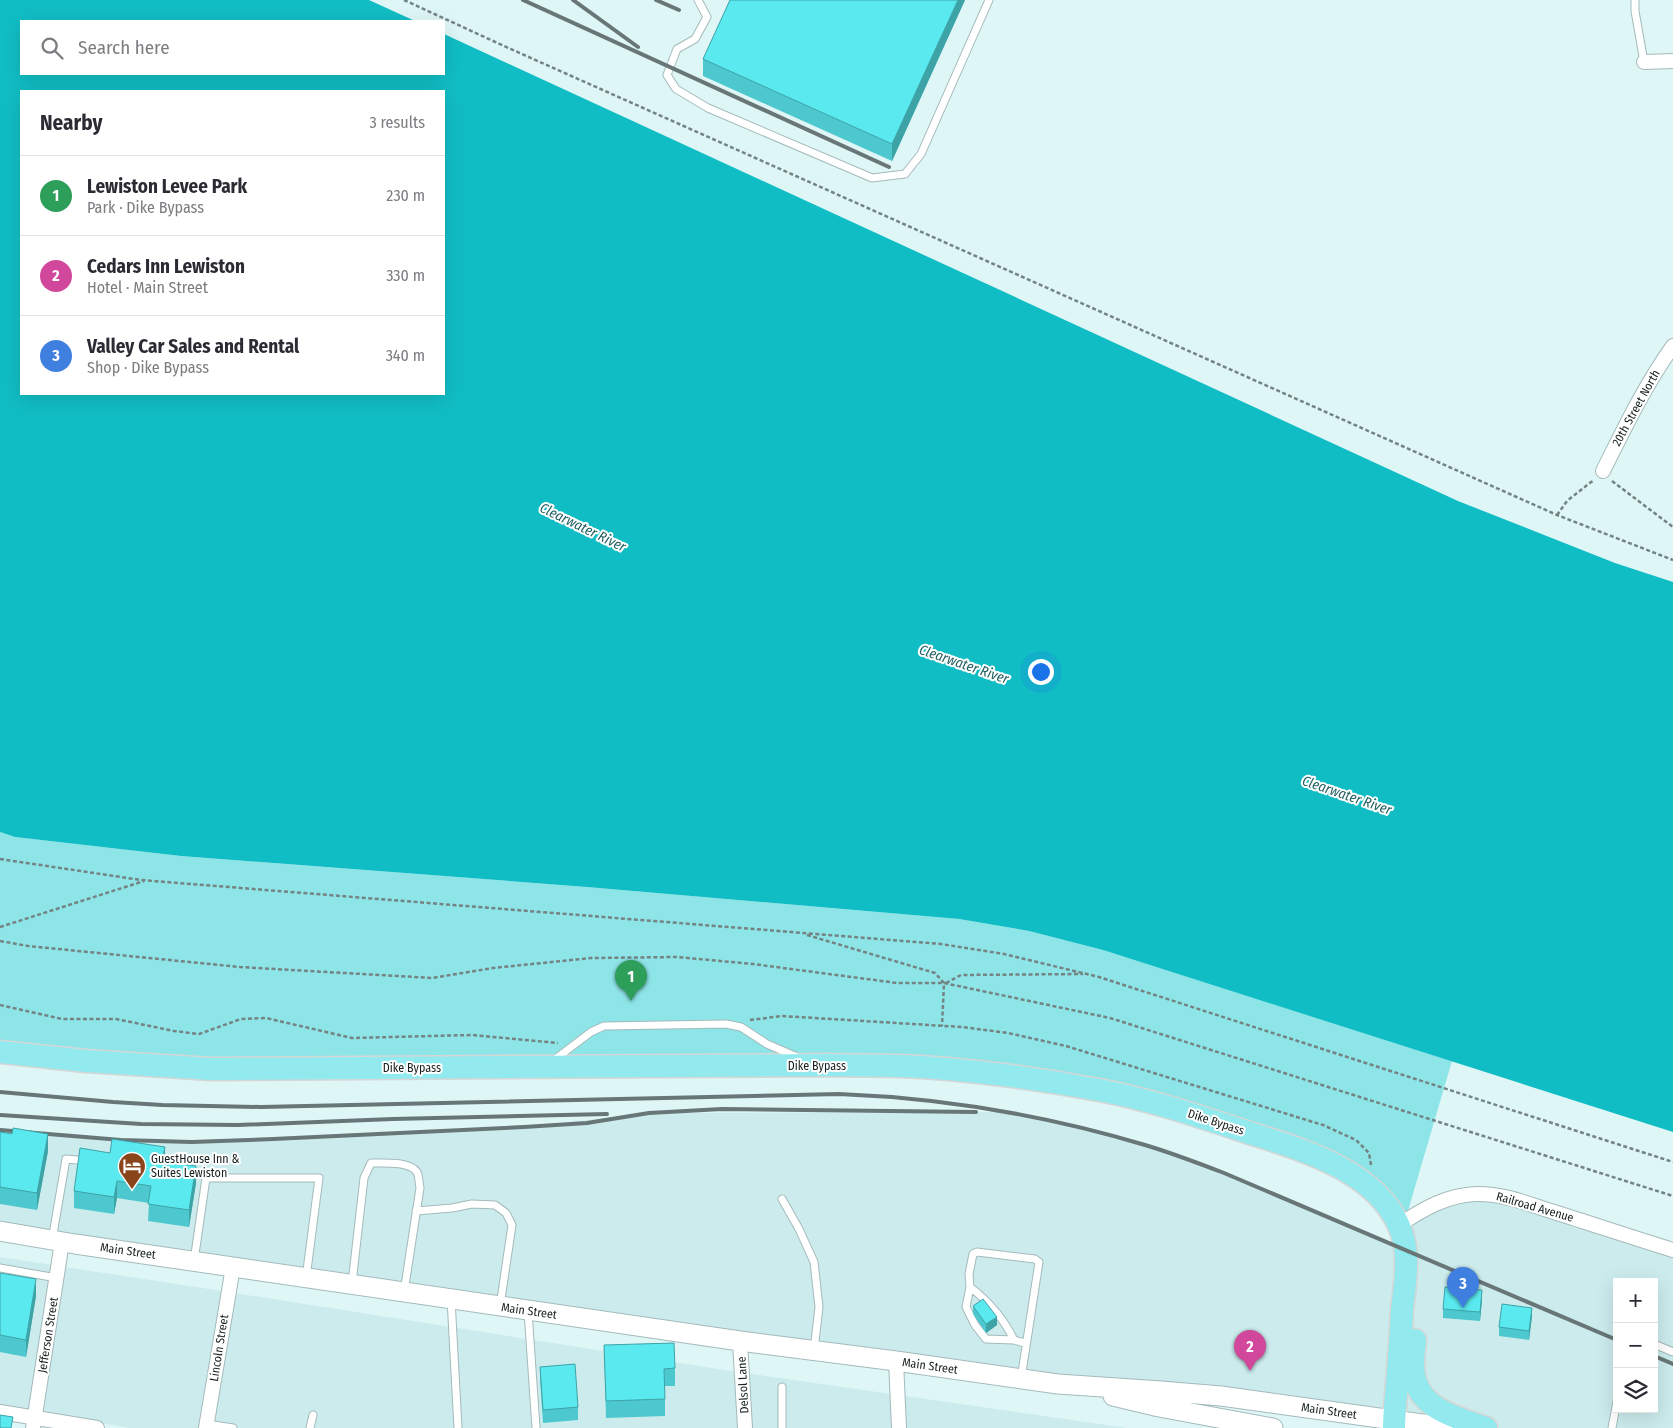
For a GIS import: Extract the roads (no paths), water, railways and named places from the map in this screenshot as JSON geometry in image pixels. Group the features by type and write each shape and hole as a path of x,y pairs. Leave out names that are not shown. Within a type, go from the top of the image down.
{"highway":[{"name":"Dike Bypass","path":"0,1052 86,1061 211,1069 832,1065 918,1067 1026,1078 1099,1090 1189,1113 1279,1142 1337,1166 1376,1192 1392,1212 1399,1225 1405,1244 1406,1267 1394,1424"},
{"path":"1406,1267 1416,1318 1413,1364 1414,1378 1419,1391 1440,1410 1486,1428"}],"main road":[{"name":"Main Street","path":"0,1231 57,1241 740,1341 1058,1384 1161,1390 1221,1396 1394,1424 1451,1428"},
{"name":"Main Street","path":"1058,1384 1159,1407 1273,1428"}],"street":[{"path":"1644,62 1673,61"},
{"name":"20th Street North","path":"1603,477 1625,427 1673,346"},
{"name":"Railroad Avenue","path":"1399,1225 1449,1198 1488,1194 1518,1201 1673,1250"},
{"name":"Jefferson Street","path":"34,1423 57,1278 57,1241"},
{"name":"Lincoln Street","path":"206,1426 233,1267"},
{"name":"Delsol Lane","path":"740,1341 745,1428"},
{"path":"896,1361 899,1428"},
{"path":"0,1412 34,1423 97,1428"}],"lane":[{"path":"698,0 707,18 695,39 677,49 667,75 676,89 708,108 872,178 905,174 921,154 989,0"},
{"path":"1634,0 1644,62"},
{"path":"537,1068 554,1060 591,1032 604,1026 726,1024 741,1027 767,1044 807,1061 832,1065"},
{"path":"57,1241 66,1159 92,1161"},
{"path":"352,1284 364,1178 371,1163 411,1166 418,1174 420,1188 404,1292"},
{"path":"194,1261 206,1178 319,1178 306,1278"},
{"path":"782,1198 814,1262 819,1307 814,1351"},
{"path":"416,1211 472,1204 495,1205 506,1213 512,1225 500,1306"},
{"path":"1021,1379 1039,1262 1036,1259 977,1252 973,1254 966,1307 975,1325 986,1339 1014,1340 1026,1343"},
{"path":"0,1268 57,1278"},
{"path":"970,1287 982,1297 1007,1326 1014,1340"},
{"path":"451,1299 458,1428"},
{"path":"528,1310 536,1428"},
{"path":"1658,1346 1673,1352"},
{"path":"782,1387 782,1428"},
{"path":"1612,1428 1615,1413"},
{"path":"310,1428 313,1415"},
{"path":"206,1426 233,1428"}],"water":[{"name":"Clearwater River","path":"0,0 369,0 413,20 20,20 20,75 445,75 445,34 1458,501 1615,563 1673,582 1673,1132 1103,950 1029,931 959,919 587,887 181,856 15,837 0,832"}],"railway":[{"path":"523,0 889,167"},
{"path":"573,0 638,47"},
{"path":"656,0 679,10"},
{"path":"0,1092 162,1105 261,1107 839,1094 917,1099 955,1104 1070,1125 1155,1148 1195,1162 1613,1338"},
{"path":"0,1130 121,1140 192,1142 524,1127 587,1123 649,1113 722,1109 976,1112"},
{"path":"0,1115 141,1124 238,1125 607,1114"},
{"path":"1658,1358 1673,1364"}],"place":[{"name":"Lewiston Levee Park","path":"631,1001"},
{"name":"GuestHouse Inn & Suites Lewiston","path":"132,1190"},
{"name":"Valley Car Sales and Rental","path":"1463,1308"},
{"name":"Cedars Inn Lewiston","path":"1250,1371"}]}
